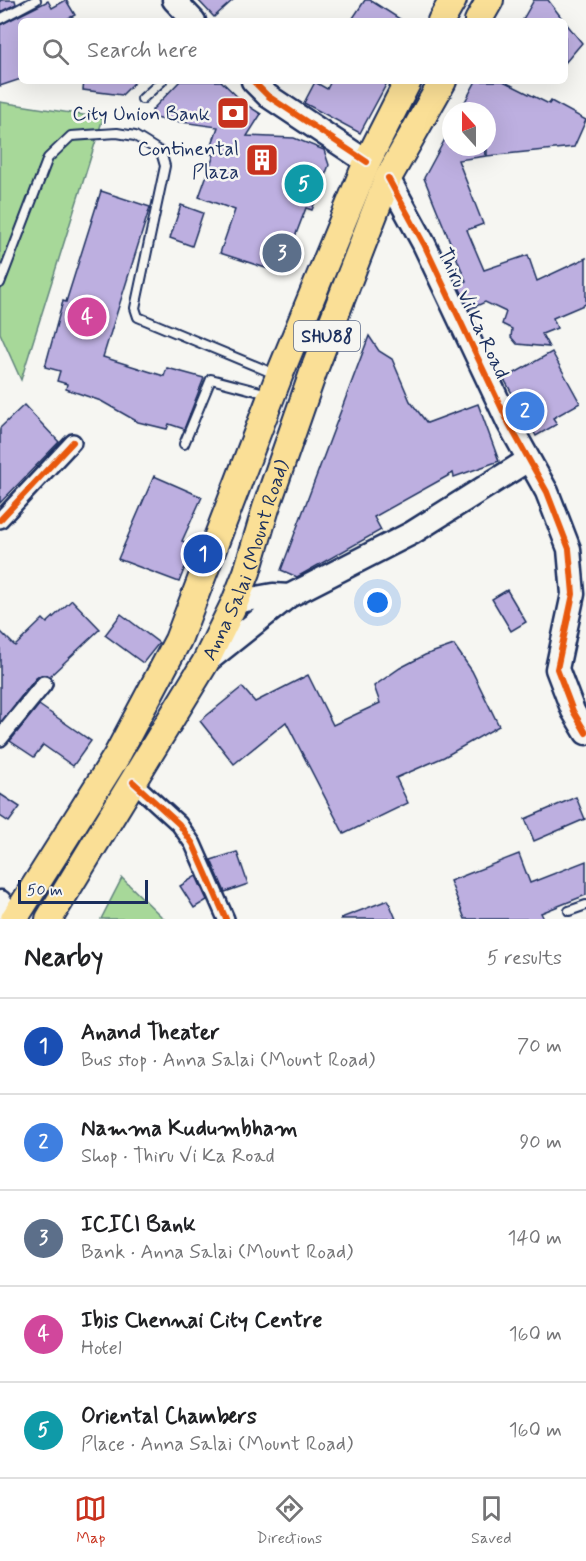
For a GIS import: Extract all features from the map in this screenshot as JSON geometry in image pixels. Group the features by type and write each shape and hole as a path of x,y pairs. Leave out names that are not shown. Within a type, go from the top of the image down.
{"main road":[{"path":"480,18 490,0"},
{"name":"Anna Salai (Mount Road)","path":"13,919 116,757 178,640 275,385 367,162 406,84"},
{"name":"Anna Salai (Mount Road)","path":"49,919 205,663 235,602 314,370 388,178 441,84"},
{"path":"210,557 247,572"}],"street":[{"path":"174,0 191,18"},
{"path":"256,84 268,96 367,162"},
{"name":"Thiru Vi Ka Road","path":"388,178 424,244 509,424 547,492 569,549 573,594 557,669 573,711 586,733"},
{"path":"0,520 73,442"},
{"path":"205,663 289,596 412,533 528,460"},
{"path":"235,602 273,595 289,596"},
{"path":"0,738 44,684"},
{"path":"133,782 179,824 193,844 226,919"},
{"path":"0,902 13,919"}],"lane":[{"path":"0,19 36,0"},
{"path":"142,99 159,84"},
{"path":"0,283 48,158 71,136 117,133 135,136 161,152 165,166 135,308 138,317 275,385"},
{"path":"184,444 211,379 275,385"},
{"path":"569,911 586,905"}],"green space":[{"path":"0,102 103,118 21,380 0,333"},
{"path":"122,878 164,919 101,919"}],"building":[{"path":"0,0 15,0 16,4 0,12"},
{"path":"66,0 75,15 69,18 18,18 18,80 0,86 0,25 48,1 52,8"},
{"path":"198,0 233,0 214,17"},
{"path":"365,0 370,0 398,18 353,18"},
{"path":"534,0 548,0 562,18 524,18"},
{"path":"568,26 582,43 568,59"},
{"path":"84,84 133,84 122,95 83,90"},
{"path":"177,84 224,84 245,104 261,114 247,136 294,138 324,150 329,165 312,210 306,208 293,242 298,243 287,275 220,253 235,210 199,197 214,155 209,153 218,127 153,118 152,110"},
{"path":"314,84 327,89 330,84 386,84 360,133 304,103"},
{"path":"474,84 509,84 549,104 551,101 586,120 574,147 496,155 496,102 465,102"},
{"path":"442,145 442,156 486,156 458,160 483,224 467,230 484,270 528,255 537,281 586,258 586,304 553,318 557,328 542,334 549,347 517,344 511,337 512,329 502,324 506,312 485,302 470,309 458,285 466,281 424,178"},
{"path":"101,191 150,207 103,357 164,376 167,368 204,378 184,429 169,424 167,429 138,422 101,401 66,389 67,384 57,381 60,371 45,367 63,301 66,302"},
{"path":"181,205 203,213 192,246 170,238"},
{"path":"369,336 379,351 392,359 410,401 427,423 478,404 499,461 454,477 453,473 374,517 381,530 297,577 281,570"},
{"path":"552,352 580,403 553,418 557,424 536,436 504,379"},
{"path":"24,405 59,442 0,503 0,428"},
{"path":"154,476 202,497 182,541 194,545 179,582 118,559"},
{"path":"507,590 526,622 511,631 492,599"},
{"path":"72,600 100,629 50,676 41,675 36,678 0,723 0,631 15,646 43,619 47,623"},
{"path":"121,614 159,643 143,663 105,635"},
{"path":"454,645 472,671 499,726 444,757 396,778 408,803 344,834 286,722 234,764 200,721 242,687 255,702 308,675 333,725 380,703 374,686 400,668 425,655"},
{"path":"39,705 91,741 73,766 43,745 34,757 10,741"},
{"path":"0,794 20,807 9,822 0,816"},
{"path":"576,797 585,819 534,841 525,819"},
{"path":"237,852 248,884 225,892 211,860"},
{"path":"519,854 530,883 586,861 586,895 541,913 544,919 465,919 450,881"},
{"path":"196,876 207,900 194,908 180,886"},
{"path":"388,900 396,919 341,919 341,918"}],"cycle path":[{"path":"256,84 268,96 367,162"},
{"path":"388,178 424,244 509,424 547,492 569,549 573,594 557,669 573,711 586,733"},
{"path":"0,520 73,442"},
{"path":"133,782 179,824 193,844 226,919"}],"place":[{"name":"City Union Bank","path":"233,113"},
{"name":"Continental Plaza","path":"262,160"},
{"name":"Oriental Chambers","path":"304,184"},
{"name":"ICICI Bank","path":"282,253"},
{"name":"Ibis Chennai City Centre","path":"87,317"},
{"name":"Namma Kudumbham","path":"525,411"},
{"name":"Anand Theater","path":"203,554"}]}
